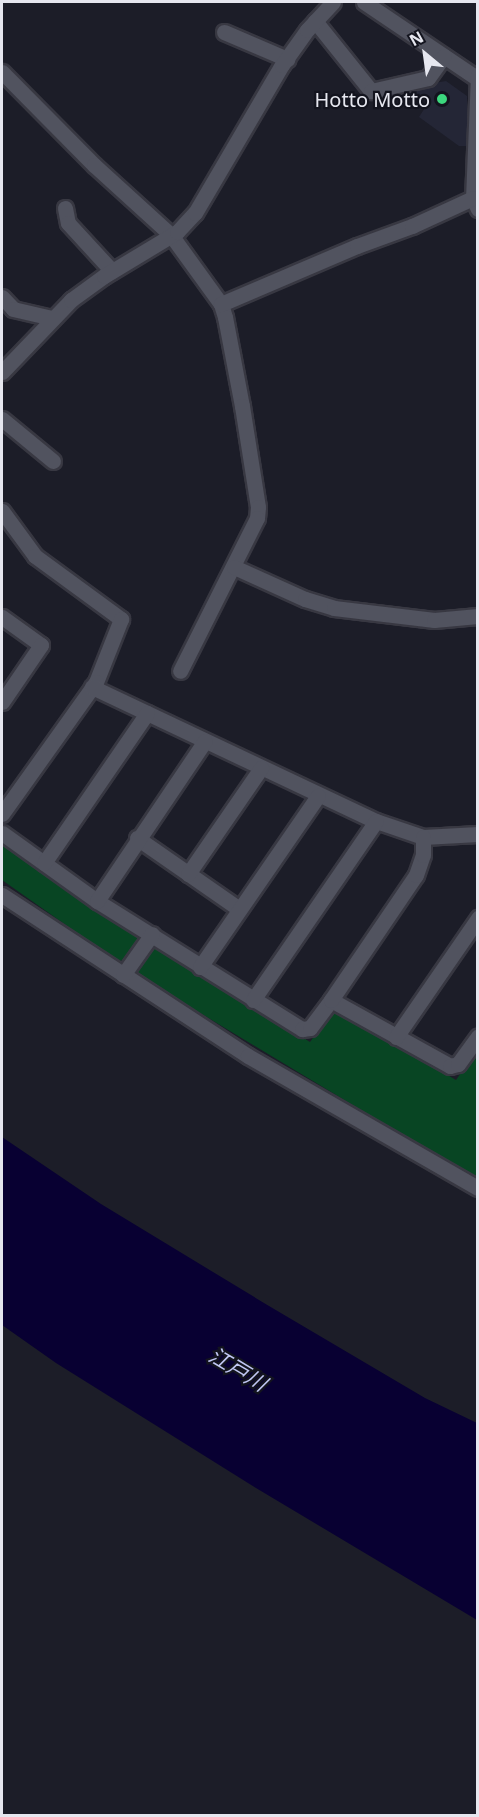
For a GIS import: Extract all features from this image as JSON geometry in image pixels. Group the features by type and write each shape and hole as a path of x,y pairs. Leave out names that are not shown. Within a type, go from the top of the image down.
{"street":[{"path":"2,372 71,300 112,271 171,235 195,213 286,59 315,21 333,2"},
{"path":"221,304 357,246 475,203 477,78 364,2"},
{"path":"315,21 371,91 428,78 444,56"},
{"path":"224,32 286,59"},
{"path":"2,72 94,165 171,235 221,304 242,406 258,507 257,518 180,671"},
{"path":"65,208 68,224 112,271"},
{"path":"2,297 13,309 52,318"},
{"path":"2,419 53,461"},
{"path":"2,511 35,556 121,619 92,687 2,814"},
{"path":"234,567 305,599 334,608 434,620 477,616"},
{"path":"2,617 41,645 2,702"},
{"path":"92,687 318,796 376,821 423,837 477,834"},
{"path":"44,863 147,712"},
{"path":"97,901 137,838 205,741"},
{"path":"188,874 261,768"},
{"path":"200,967 318,796"},
{"path":"253,1000 376,821"},
{"path":"2,833 97,901 302,1029 310,1028 331,1000 416,875 423,855 423,837"},
{"path":"137,838 239,909"},
{"path":"2,895 248,1056 477,1188"},
{"path":"396,1037 477,918"},
{"path":"123,975 152,934"},
{"path":"331,1000 450,1066 458,1064 477,1036"}],"shaded area":[{"path":"446,81 467,96 468,146 459,146 419,117 428,103 406,88"}],"green space":[{"path":"2,837 139,935 139,941 125,960 117,961 2,880"},
{"path":"153,945 310,1042 333,1010 338,1010 456,1080 477,1050 477,1177 434,1154 137,975 136,965"}],"water":[{"name":"江戸川","path":"2,1137 101,1204 269,1306 425,1398 477,1423 477,1620 256,1488 56,1363 2,1325"}],"place":[{"name":"Hotto Motto","path":"442,99"}]}
